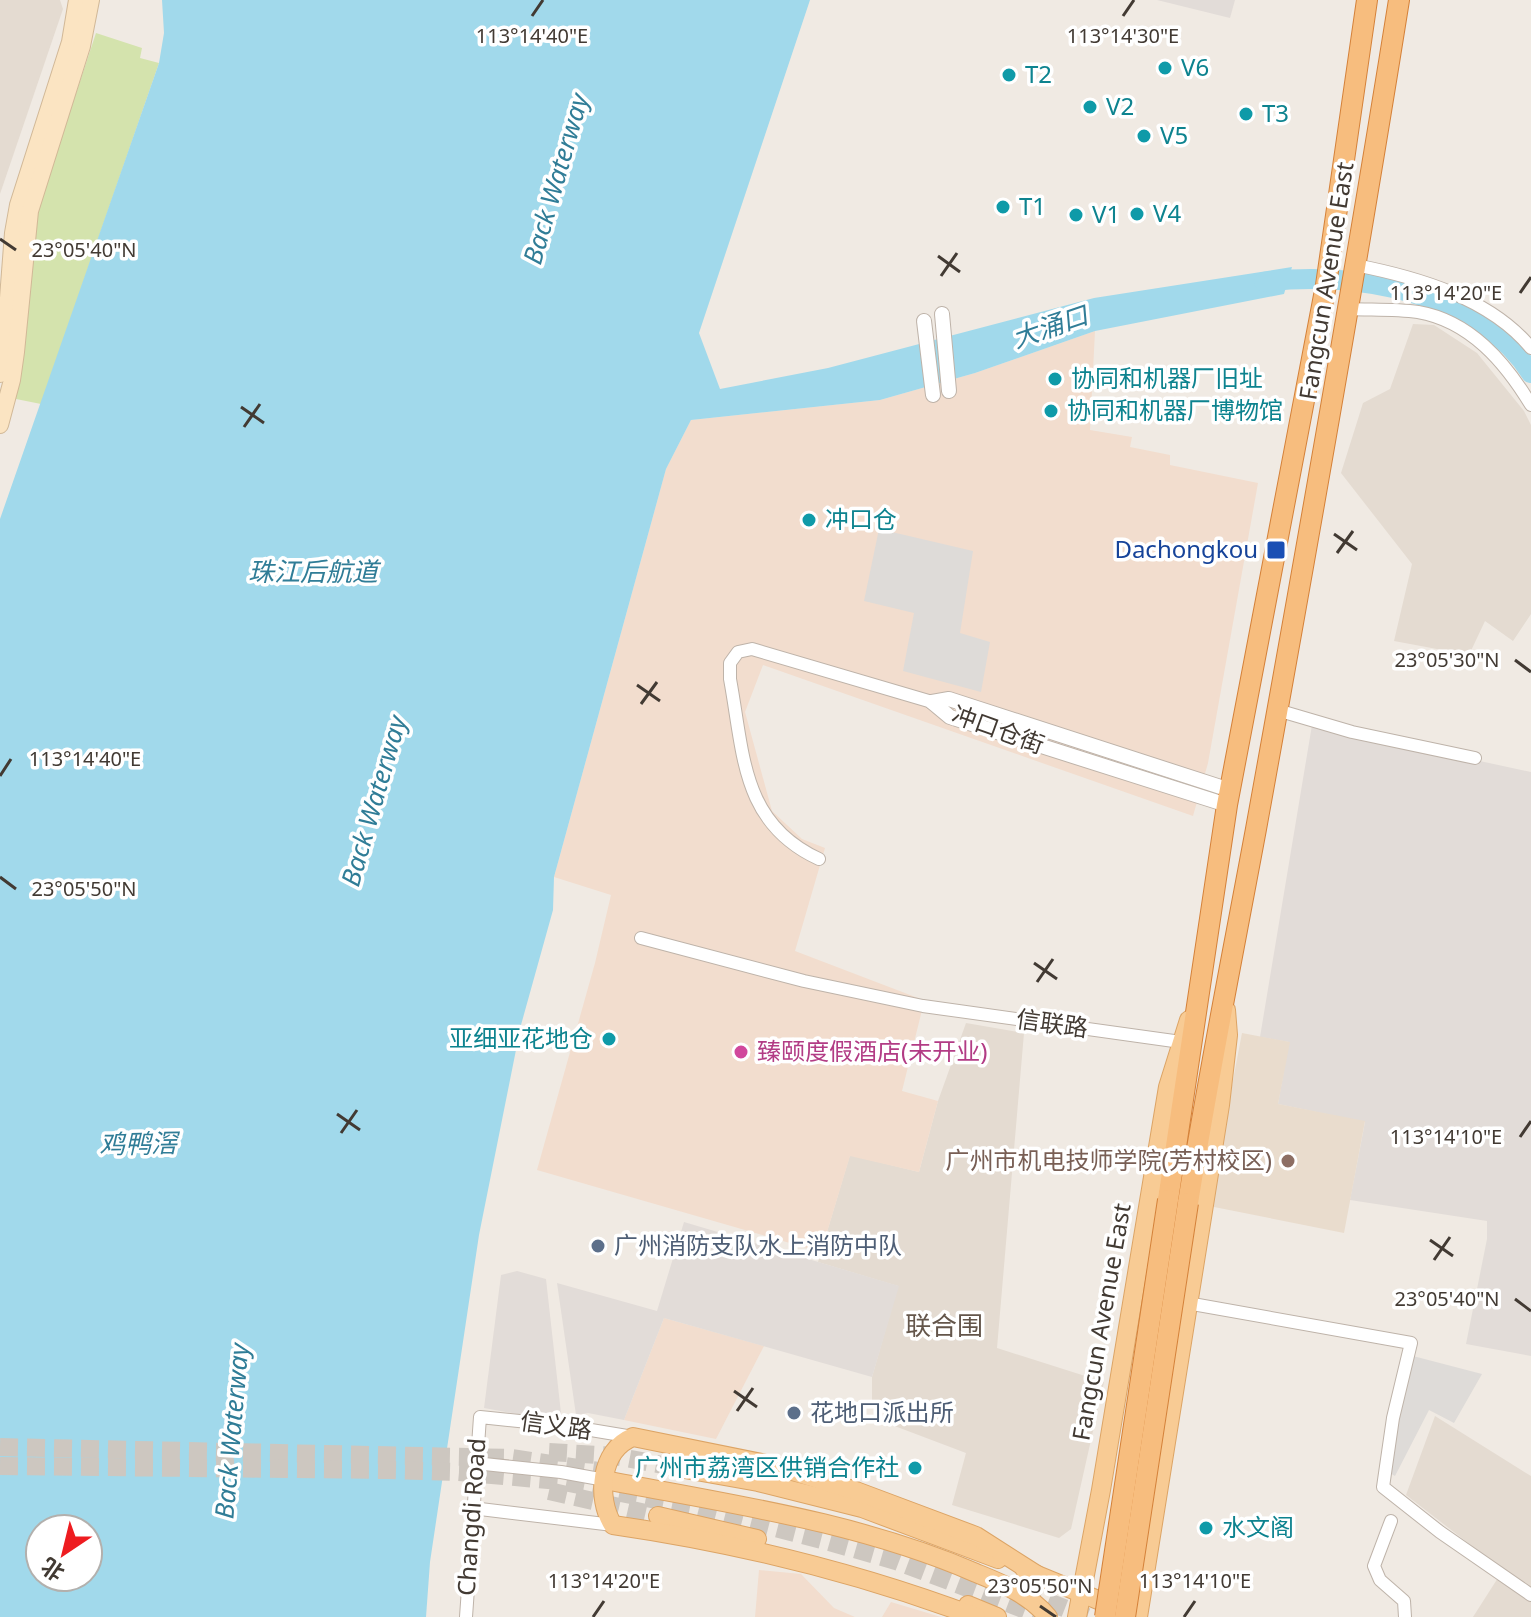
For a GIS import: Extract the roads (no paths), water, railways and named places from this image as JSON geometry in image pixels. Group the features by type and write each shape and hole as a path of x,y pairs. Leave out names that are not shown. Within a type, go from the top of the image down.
{"highway":[{"name":"Fangcun Avenue East","path":"1125,1617 1178,1201 1199,991 1229,797 1327,278 1367,0"},
{"name":"Fangcun Avenue East","path":"1105,1617 1178,1201 1225,995 1277,710 1399,0"}],"main road":[{"path":"0,374 18,205 70,42 77,0"},
{"path":"0,425 14,366 30,211 82,46 91,0"},
{"name":"Fangcun Avenue East","path":"1077,1617 1168,1087 1199,991"},
{"name":"Fangcun Avenue East","path":"1138,1617 1225,1070 1228,1035 1225,995"},
{"path":"976,1617 888,1586 797,1560 613,1525 604,1508 608,1462 621,1442 633,1437 776,1466 856,1491 976,1536 1037,1575"},
{"path":"668,1466 758,1482 862,1508 1138,1617"},
{"path":"605,1480 777,1513 914,1550 956,1564 1018,1592 1048,1617"},
{"path":"1101,1490 1156,1498"},
{"path":"658,1516 857,1564 997,1617"}],"street":[{"path":"1352,284 1402,276 1480,307 1508,323 1531,348"},
{"path":"1352,284 1458,327 1493,354 1531,405"},
{"path":"942,314 949,391"},
{"path":"924,321 933,395"},
{"path":"819,859 795,848 767,821 749,782 730,679 730,663 738,652 752,649 932,702"},
{"name":"冲口仓街","path":"932,702 949,699 1229,797"},
{"path":"1277,710 1352,732 1475,758"},
{"name":"信联路","path":"641,938 804,981 923,1006 1181,1042"},
{"path":"1187,1303 1411,1343 1393,1418 1383,1487 1440,1532 1531,1595"},
{"name":"信义路","path":"480,1417 633,1437"},
{"name":"Changdi Road","path":"466,1617 480,1417"},
{"path":"475,1463 605,1480"},
{"path":"472,1508 613,1525"},
{"path":"1391,1521 1374,1566 1380,1580 1404,1601 1405,1617"}],"water":[{"name":"珠江后航道","path":"162,0 810,0 699,333 720,389 828,368 1094,298 1292,267 1284,294 1095,331 975,373 880,400 691,420 666,469 554,877 553,910 521,1025 479,1235 430,1562 426,1617 0,1617 0,519 159,63 164,33"}],"waterway":[{"path":"1264,282 1299,279 1374,284 1447,305 1480,323 1508,345 1531,373"}],"tunnel":[{"path":"0,1447 512,1458 619,1474"},
{"path":"549,1452 615,1456 668,1466"},
{"path":"0,1466 388,1470 459,1472 559,1481 698,1508 826,1541 896,1561 1044,1617"},
{"path":"549,1491 658,1516"},
{"path":"1023,1592 1087,1617"}],"place":[{"name":"V6","path":"1165,68"},
{"name":"T2","path":"1009,75"},
{"name":"V2","path":"1090,107"},
{"name":"T3","path":"1246,114"},
{"name":"V5","path":"1144,136"},
{"name":"T1","path":"1003,207"},
{"name":"V4","path":"1137,214"},
{"name":"V1","path":"1076,215"},
{"name":"协同和机器厂旧址","path":"1055,379"},
{"name":"协同和机器厂博物馆","path":"1051,411"},
{"name":"冲口仓","path":"809,520"},
{"name":"Dachongkou","path":"1276,550"},
{"name":"亚细亚花地仓","path":"609,1039"},
{"name":"臻颐度假酒店(未开业)","path":"741,1052"},
{"name":"广州市机电技师学院(芳村校区)","path":"1288,1161"},
{"name":"广州消防支队水上消防中队","path":"598,1246"},
{"name":"花地口派出所","path":"794,1413"},
{"name":"广州市荔湾区供销合作社","path":"915,1468"},
{"name":"水文阁","path":"1206,1528"}],"district":[{"name":"联合围","path":"944,1326"}],"water label":[{"name":"Back Waterway","path":"556,179"},
{"name":"大涌口","path":"1050,327"},
{"name":"Back Waterway","path":"374,801"},
{"name":"鸡鸭滘","path":"138,1144"},
{"name":"Back Waterway","path":"232,1431"}]}
